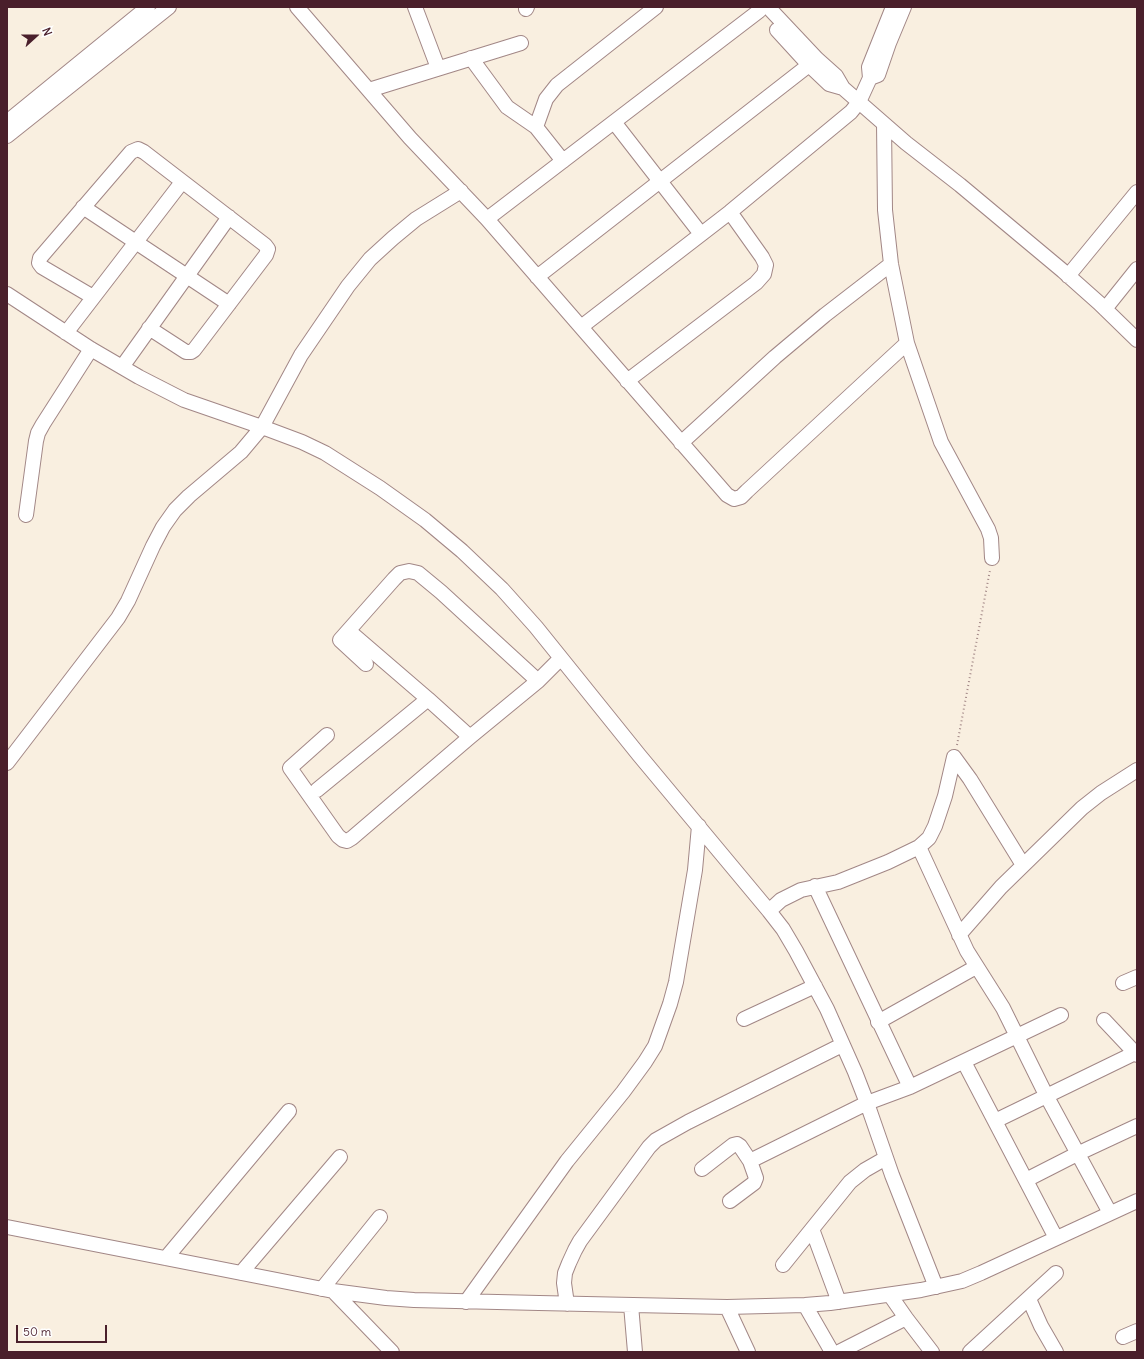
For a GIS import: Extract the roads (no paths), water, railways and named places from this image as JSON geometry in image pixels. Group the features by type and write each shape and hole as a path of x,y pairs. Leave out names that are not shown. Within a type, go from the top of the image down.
{"street":[{"path":"7,122 148,7"},
{"path":"7,136 169,7"},
{"path":"297,7 410,138 487,219 727,495 734,498 741,497 907,343"},
{"path":"415,7 438,68"},
{"path":"536,127 546,99 556,85 656,7"},
{"path":"581,327 730,212 851,112 859,102 870,78 869,67 892,7"},
{"path":"870,78 878,75 904,7"},
{"path":"760,8 809,65 829,84 843,88"},
{"path":"760,8 836,76 843,88 884,124 1066,274 1137,340"},
{"path":"487,219 760,8"},
{"path":"368,90 522,43"},
{"path":"471,58 507,107 536,127 563,161"},
{"path":"537,277 809,65"},
{"path":"614,122 701,234"},
{"path":"884,124 885,210 891,264 907,343 941,442 988,529 991,538 992,558"},
{"path":"93,297 42,267 39,263 40,258 131,152 138,149 229,217 268,249 266,255 191,352 186,352 149,328"},
{"path":"66,333 182,182"},
{"path":"7,763 118,618 128,602 159,533 175,510 189,496 232,460 262,427 301,355 348,286 370,259 393,238 416,219 461,191"},
{"path":"1066,274 1137,192"},
{"path":"83,207 229,304"},
{"path":"628,381 756,283 764,274 766,265 762,257 730,212"},
{"path":"122,367 229,217"},
{"path":"681,443 797,337 891,264"},
{"path":"1105,310 1137,269"},
{"path":"7,294 91,349 184,400 302,442 325,453 380,488 425,520 462,551 502,590 561,658 783,929 815,986 867,1103 886,1158 936,1287"},
{"path":"26,514 38,433 91,349"},
{"path":"366,664 340,640 394,579 400,573 409,570 418,573 441,592 538,681"},
{"path":"349,631 470,737"},
{"path":"326,736 290,768 338,836 347,841 538,681 561,658"},
{"path":"317,790 428,699"},
{"path":"767,909 787,896 801,890 838,882 888,862 919,847 929,838 935,826 945,796 954,757 970,779 1023,865"},
{"path":"959,936 1001,887 1082,808 1101,793 1137,770"},
{"path":"466,1302 567,1161 623,1092 655,1046 676,982 695,870 699,826"},
{"path":"919,847 959,936 976,967 993,991 1077,1154 1110,1213"},
{"path":"815,886 910,1087"},
{"path":"878,1022 976,967"},
{"path":"1123,983 1137,977"},
{"path":"744,1019 815,986"},
{"path":"750,1161 867,1103 910,1087 1018,1037 1061,1015"},
{"path":"995,1121 1046,1095 1136,1054 1104,1020"},
{"path":"568,1304 564,1283 565,1273 575,1250 649,1147 656,1140 688,1122 842,1045"},
{"path":"964,1062 1056,1238"},
{"path":"166,1258 289,1112"},
{"path":"1026,1180 1137,1126"},
{"path":"702,1169 728,1148 737,1144 740,1146 750,1161 756,1175 755,1181 730,1201"},
{"path":"241,1273 340,1157"},
{"path":"783,1265 850,1182 858,1175 886,1158"},
{"path":"7,1227 328,1290 386,1298 466,1302 727,1307 805,1305 839,1302 936,1287 981,1273 1137,1201"},
{"path":"328,1290 380,1217"},
{"path":"812,1229 839,1302"},
{"path":"970,1352 1056,1273"},
{"path":"328,1290 392,1352"},
{"path":"890,1295 932,1352"},
{"path":"1029,1299 1052,1351"},
{"path":"631,1304 635,1352"},
{"path":"805,1305 832,1352"},
{"path":"727,1307 748,1352"},
{"path":"839,1352 906,1318"},
{"path":"1123,1337 1137,1331"}]}
